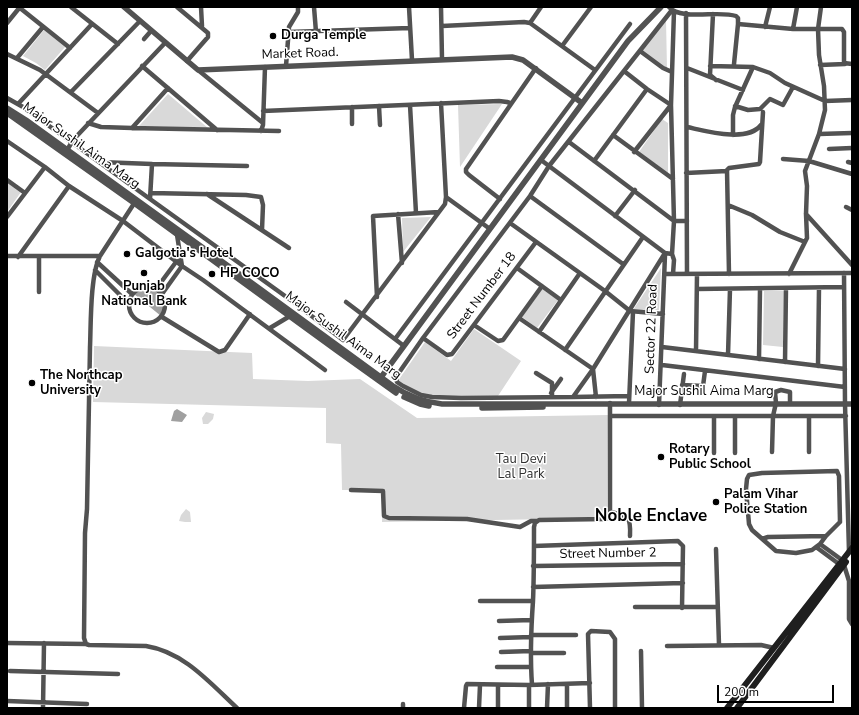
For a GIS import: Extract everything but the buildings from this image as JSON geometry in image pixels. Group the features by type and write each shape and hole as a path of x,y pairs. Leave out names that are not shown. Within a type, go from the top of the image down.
{"main road":[{"path":"727,708 851,551"},
{"path":"737,708 788,641 842,563"},
{"path":"782,637 788,641"}],"street":[{"path":"7,23 20,7 70,48"},
{"path":"71,7 118,44"},
{"path":"124,7 263,123"},
{"path":"176,7 207,31 208,38 187,61"},
{"path":"201,7 202,26"},
{"path":"286,66 289,24 298,12 298,7"},
{"path":"314,7 316,32"},
{"path":"409,7 412,60"},
{"path":"441,7 442,59"},
{"path":"530,23 541,7"},
{"path":"562,46 591,7"},
{"path":"380,379 628,41 661,7"},
{"path":"765,27 770,7"},
{"path":"793,29 797,7"},
{"path":"789,274 807,236 807,186 805,173 826,110 820,65 818,29 821,7"},
{"path":"672,10 686,13 736,16 738,18 738,24 734,64"},
{"path":"629,396 573,397 552,395 432,397 421,395 410,390 399,384 396,378 423,338 530,196 549,166 672,10"},
{"path":"672,10 671,105 674,221 672,254 674,260 673,274"},
{"path":"686,13 687,274"},
{"path":"713,14 710,75 716,80"},
{"path":"72,92 140,21"},
{"path":"442,26 524,22 530,23 595,70"},
{"path":"18,104 92,24"},
{"path":"395,339 630,24"},
{"path":"738,24 793,29 843,30 845,64"},
{"path":"17,58 43,26"},
{"path":"288,32 410,28"},
{"path":"144,39 152,31"},
{"path":"65,151 88,123 165,42"},
{"path":"640,51 663,68 672,72"},
{"path":"7,54 34,66 72,92 98,113"},
{"name":"Market Road.","path":"198,70 512,57 523,60 536,68 582,103"},
{"path":"820,65 852,64"},
{"path":"142,66 218,130"},
{"path":"710,66 753,67 770,73 825,101 852,100"},
{"path":"262,131 265,67"},
{"path":"733,135 733,115 753,67"},
{"path":"500,199 469,175 466,172 466,169 510,103 536,68"},
{"path":"687,68 743,90"},
{"path":"624,71 647,90 671,105"},
{"path":"736,106 748,110 760,109 770,99 784,105 793,86"},
{"path":"132,128 168,88"},
{"path":"594,161 647,90"},
{"path":"7,98 18,104 71,142 344,340"},
{"path":"263,111 499,101 510,103"},
{"path":"338,346 377,297 445,204 446,197 441,103"},
{"path":"410,105 416,214"},
{"path":"634,152 671,105"},
{"path":"379,106 380,125"},
{"path":"352,107 352,124"},
{"name":"Major Sushil Aima Marg","path":"7,108 135,201 177,235 380,379"},
{"path":"686,173 727,171 729,168 759,164 763,112"},
{"name":"Major Sushil Aima Marg","path":"7,113 65,151"},
{"path":"88,123 101,127 279,131"},
{"path":"687,127 733,135 753,132 762,125"},
{"path":"819,134 852,133"},
{"path":"613,135 673,180"},
{"path":"7,141 45,167 69,186 123,221 325,370"},
{"path":"569,142 635,190 674,221 687,221"},
{"path":"830,149 852,148"},
{"path":"783,159 809,161 852,174"},
{"path":"541,160 665,254 672,254"},
{"path":"98,162 247,166"},
{"path":"152,164 152,211"},
{"path":"7,218 45,167"},
{"path":"727,171 729,274"},
{"path":"7,180 25,192"},
{"path":"18,256 69,186"},
{"path":"615,216 635,190"},
{"path":"151,193 246,195 261,197 263,205 262,230"},
{"path":"207,194 289,248"},
{"path":"530,196 623,264"},
{"path":"446,197 490,229"},
{"path":"86,644 84,638 85,533 87,509 91,320 95,270 100,256 135,201"},
{"name":"Major Sushil Aima Marg","path":"135,201 152,211 338,346 380,379 387,387 412,402 430,406 518,408 610,403 659,405 776,403 852,404"},
{"path":"728,206 752,214 780,232 805,242"},
{"path":"846,206 852,210"},
{"path":"377,297 372,217 374,215 439,212"},
{"path":"398,214 402,263"},
{"path":"806,214 852,265"},
{"path":"510,223 631,311 663,314"},
{"path":"156,289 178,261 177,235"},
{"path":"565,350 643,237"},
{"name":"Street Number 18","path":"423,338 447,355 451,355 536,242"},
{"path":"573,397 631,311 665,254"},
{"name":"Sector 22 Road","path":"659,405 662,365 665,254"},
{"path":"7,256 100,256"},
{"path":"39,257 39,292"},
{"path":"97,262 132,294"},
{"path":"162,294 182,266"},
{"path":"517,268 561,300"},
{"path":"95,270 129,304 132,315 141,322 152,323 162,316 166,305 162,294 156,289 146,287 140,288 132,294 129,304"},
{"path":"539,332 580,273"},
{"path":"844,273 845,404 851,551"},
{"path":"665,274 852,273"},
{"path":"696,351 697,274"},
{"path":"474,325 498,341 503,340 542,286"},
{"path":"759,358 760,288"},
{"path":"785,362 786,288"},
{"path":"818,366 819,288"},
{"path":"697,289 844,288"},
{"path":"728,355 730,289"},
{"path":"346,302 404,346"},
{"path":"629,403 631,311"},
{"path":"162,316 219,352 225,350 250,314"},
{"path":"270,328 290,316"},
{"path":"519,318 593,369 596,397"},
{"path":"662,347 845,369"},
{"path":"662,365 845,387"},
{"path":"682,385 703,386 705,371"},
{"path":"536,373 551,382 552,395"},
{"path":"680,404 684,374"},
{"path":"552,395 561,379"},
{"path":"772,452 773,416 776,403 774,398 775,392 780,390 790,392 790,403"},
{"path":"352,490 383,490 384,516 389,518 464,519 518,526 522,526 531,521 606,520 609,518 610,512 610,403"},
{"path":"705,405 705,416"},
{"path":"610,416 846,416"},
{"path":"714,416 714,453"},
{"path":"735,416 735,454"},
{"path":"809,417 809,452"},
{"path":"837,471 839,476 840,519 839,524 826,536 818,546 812,550 796,553 776,551 752,530 749,524 746,489 749,475 762,473 837,471"},
{"path":"610,512 626,515 630,524 630,536"},
{"path":"529,708 531,685 530,667 534,527 537,521"},
{"path":"762,539 768,536 826,536"},
{"path":"534,546 678,541 683,546 682,608"},
{"path":"818,546 842,563 849,581 849,619 852,624"},
{"path":"716,549 719,645"},
{"name":"Street Number 2","path":"534,566 683,564"},
{"path":"533,587 683,583"},
{"path":"480,601 533,601"},
{"path":"635,607 718,607"},
{"path":"499,621 531,620"},
{"path":"590,708 588,633 591,631 610,632 614,635 615,708"},
{"path":"500,638 576,635"},
{"path":"7,643 155,647 171,653 192,666 237,708"},
{"path":"43,705 44,643"},
{"path":"667,646 761,645 774,648"},
{"path":"641,650 642,708"},
{"path":"501,652 564,653"},
{"path":"497,667 530,667"},
{"path":"10,671 118,674"},
{"path":"464,708 466,685 590,683"},
{"path":"547,708 548,684"},
{"path":"567,684 567,708"},
{"path":"479,708 480,685"},
{"path":"498,685 498,708"},
{"path":"7,701 43,705 87,704"}],"green space":[{"path":"666,20 667,69 642,51"},
{"path":"44,30 65,47 45,70 23,56"},
{"path":"168,94 208,128 139,126"},
{"path":"502,104 460,167 458,105"},
{"path":"662,119 668,123 668,173 639,152"},
{"path":"7,182 21,192 7,212"},
{"path":"431,217 403,252 402,218"},
{"path":"661,268 659,310 633,310"},
{"path":"542,289 558,300 537,328 522,317"},
{"path":"764,291 784,291 783,347 763,345"},
{"path":"474,329 521,361 496,399 421,395 395,385 425,342 451,361"},
{"name":"Tau Devi Lal Park","path":"94,346 252,353 253,379 308,381 360,379 417,418 608,415 607,518 382,522 383,490 342,490 341,444 326,443 326,408 93,402"},
{"path":"206,412 214,414 213,419 208,424 203,424 202,418"},
{"path":"186,509 190,512 191,522 179,521 181,515"}],"shaded area":[{"path":"149,288 158,293 163,299 164,307 161,316 134,294 139,289"},
{"path":"177,409 187,415 182,422 171,421 174,411"}],"place":[{"name":"Durga Temple","path":"273,36"},
{"name":"Galgotia's Hotel","path":"127,254"},
{"name":"Punjab National Bank","path":"144,273"},
{"name":"HP COCO","path":"212,274"},
{"name":"The Northcap University","path":"32,383"},
{"name":"Rotary Public School","path":"661,457"},
{"name":"Palam Vihar Police Station","path":"716,502"}],"district":[{"name":"Noble Enclave","path":"651,517"}]}
